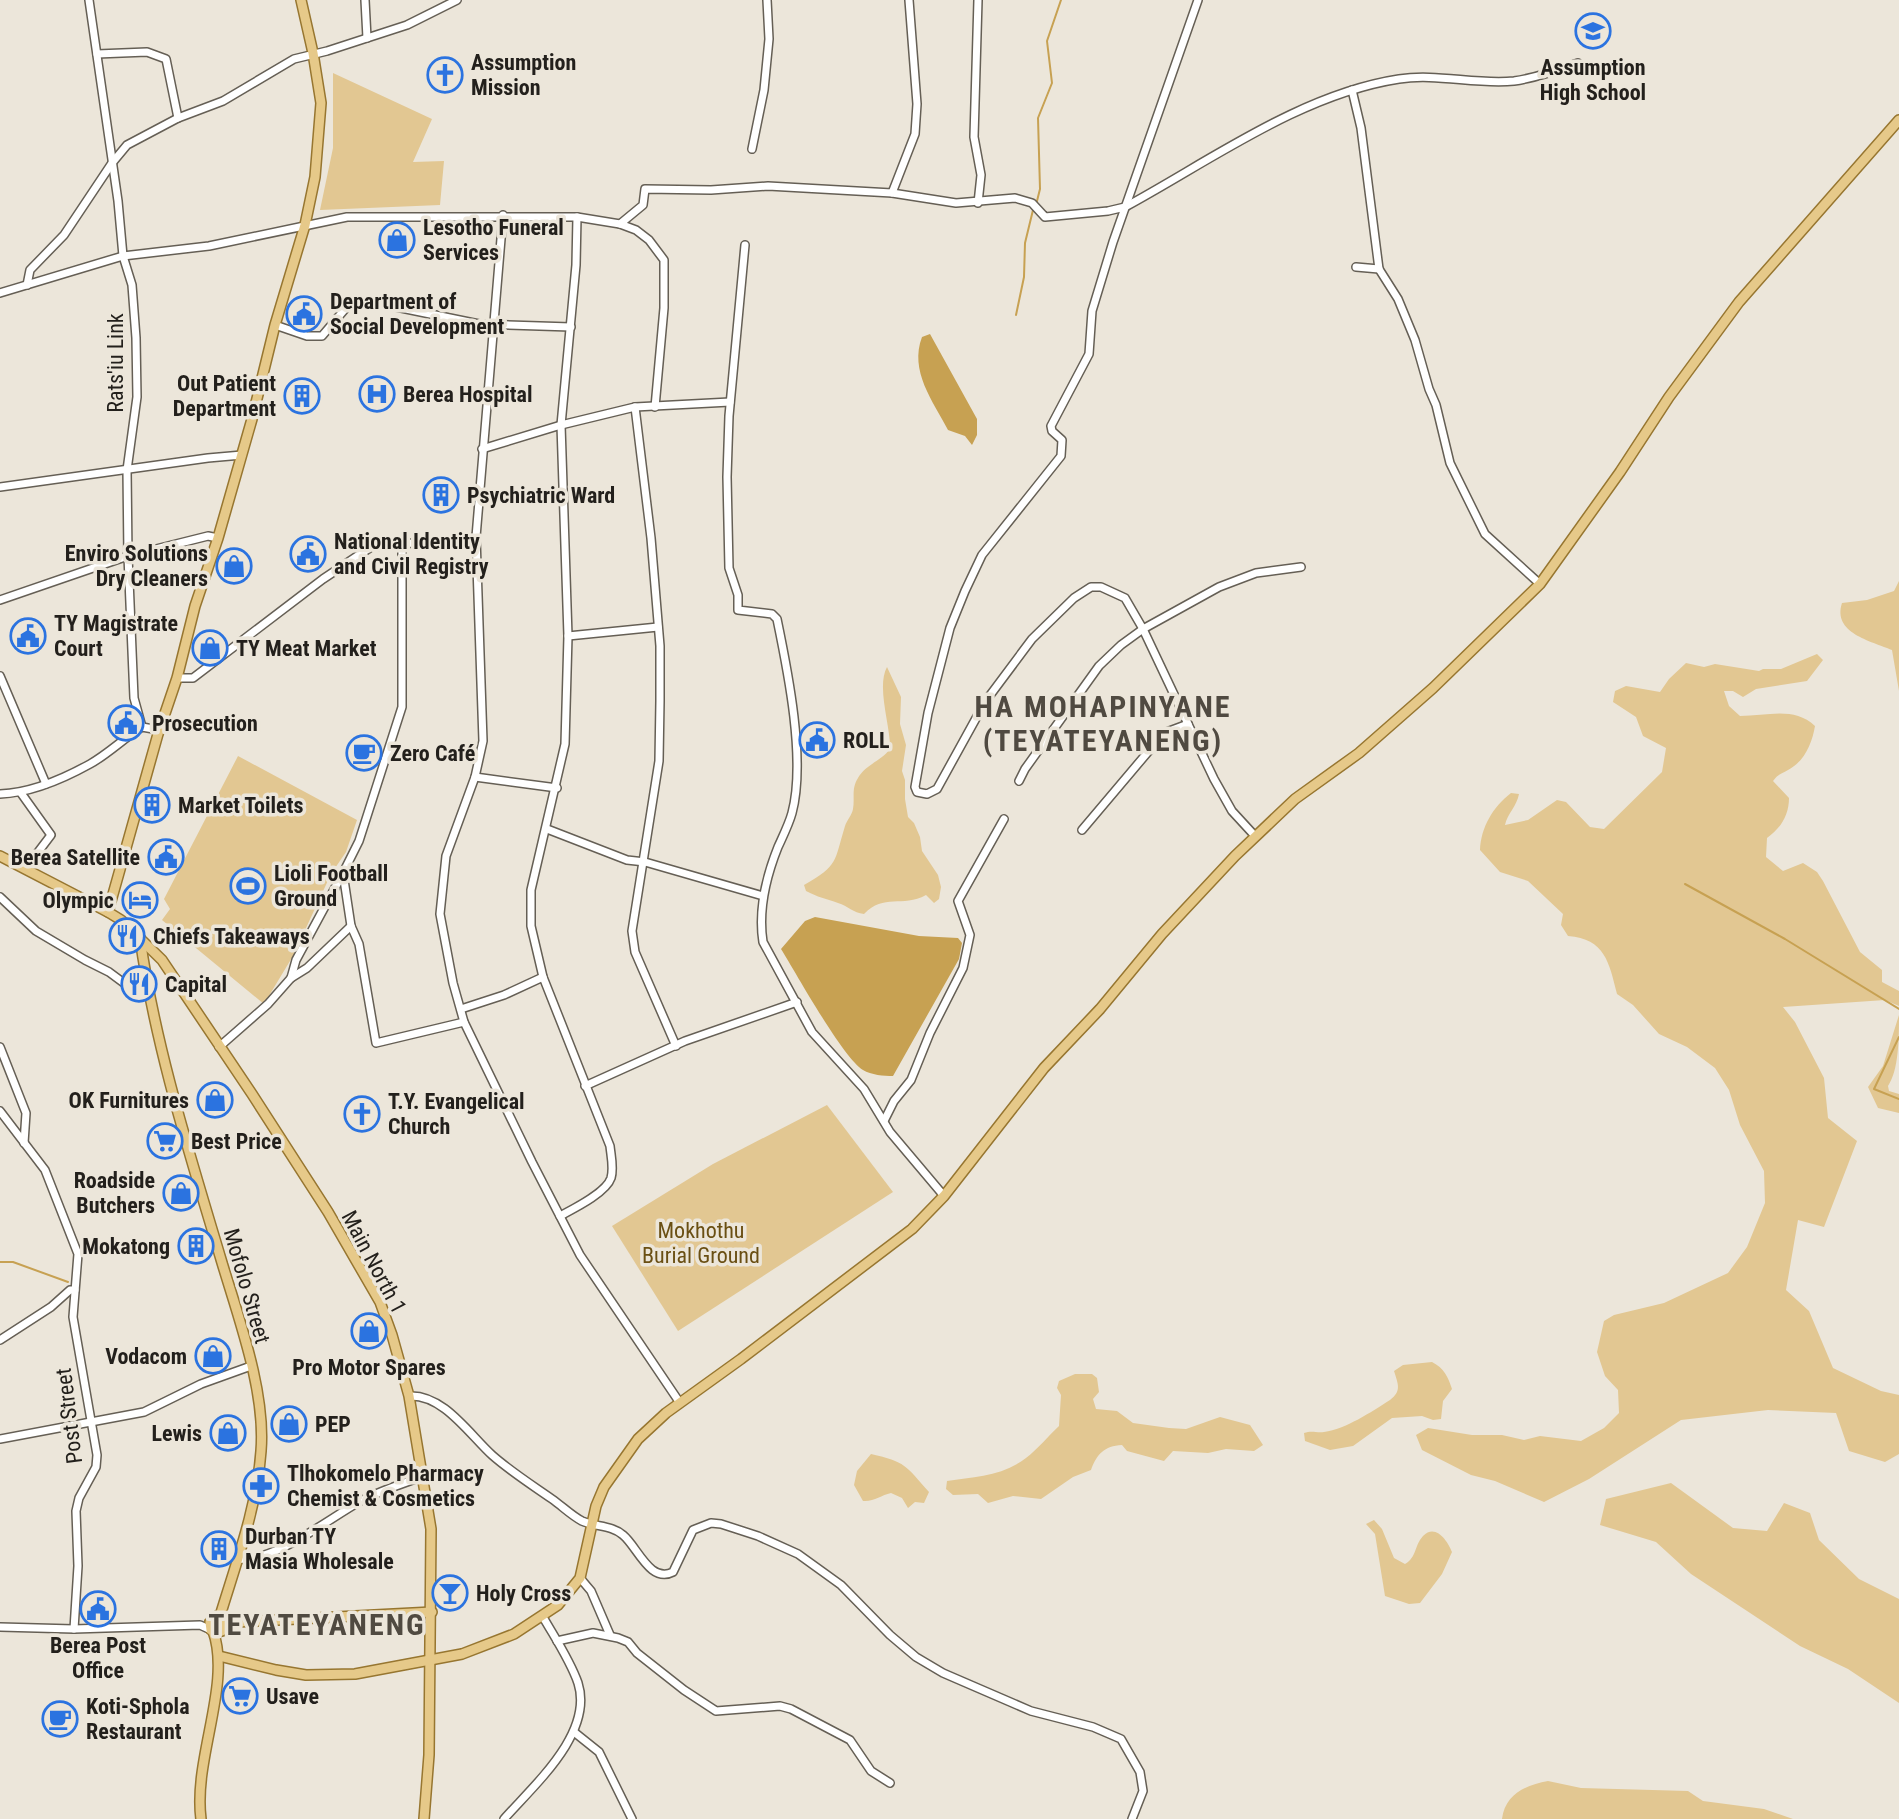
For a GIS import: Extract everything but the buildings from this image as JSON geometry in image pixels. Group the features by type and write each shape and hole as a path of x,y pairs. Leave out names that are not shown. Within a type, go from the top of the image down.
{"main road":[{"path":"108,912 195,606 242,455 275,325 305,225 315,177 320,119 313,53 301,0"},
{"path":"218,1650 276,1670 306,1675 355,1674 462,1654 502,1640 558,1605 580,1578 592,1523 604,1487 643,1433 912,1229 944,1196 1044,1068 1100,1009 1162,934 1255,836 1295,799 1373,742 1540,584 1669,397 1739,302 1899,120"},
{"name":"Main North 1","path":"0,856 108,912 162,960 328,1212 380,1302 409,1396 431,1529 429,1755 424,1819"},
{"name":"Mofolo Street","path":"140,938 148,990 251,1366 261,1451 248,1520 218,1625 210,1730 200,1777 201,1819"},
{"path":"144,969 152,959 162,960"},
{"path":"218,1625 432,1612"}],"street":[{"name":"Rats'iu Link","path":"89,0 123,256 132,285 137,382 127,470 128,556 134,698 142,727"},
{"path":"365,0 367,38"},
{"path":"27,285 30,270 64,235 127,145 178,118 223,101 294,59 407,25 457,0"},
{"path":"752,149 764,90 769,39 767,0"},
{"path":"892,193 915,134 917,104 909,0"},
{"path":"978,0 974,137 981,175 978,203"},
{"path":"1198,0 1092,311 1089,354 1051,426 1062,440 1061,456 982,555 950,628 915,780 917,792 927,794 937,789 985,702 1032,639 1074,598 1091,587 1114,591 1125,598 1232,811 1255,836"},
{"path":"97,54 147,52 166,59 178,118"},
{"path":"620,224 643,205 645,189 711,190 768,186 892,193 930,201 978,203 1015,198 1032,203 1045,217 1108,211 1125,207 1269,126 1352,90 1399,79 1428,77 1514,81 1578,63"},
{"path":"1352,90 1361,128 1379,269 1398,299 1415,340 1436,405 1450,463 1485,534 1540,584"},
{"path":"503,215 476,537 483,741 475,777 446,856 440,914 464,1022 560,1216 600,1286 680,1403"},
{"path":"0,293 123,256 209,246 347,217 503,215 577,217 620,224 636,230 649,240 664,260 664,308 655,407"},
{"path":"560,1216 608,1185 611,1177 610,1146 543,977 531,926 531,890 565,744 568,636 561,425 578,238 577,217"},
{"path":"745,245 730,402 727,477 729,568 738,595 738,610 772,614 777,619 797,752 792,812 768,874 763,896 763,942 812,1032 864,1089 895,1138 944,1196"},
{"path":"1356,267 1379,269"},
{"path":"275,325 307,336 322,336 351,302 367,301 479,324 571,327"},
{"path":"482,449 635,407 730,402"},
{"path":"635,407 658,627 659,761 645,862 633,915 635,952 676,1046"},
{"path":"0,487 242,455"},
{"path":"0,600 128,556 208,536 218,538"},
{"path":"177,678 193,678 323,579 371,547 476,537"},
{"path":"291,978 296,960 359,841 402,707 402,542"},
{"path":"1019,781 1099,666 1143,629 1219,587 1256,573 1301,567"},
{"path":"568,636 658,627"},
{"path":"0,676 46,784"},
{"path":"0,694 12,704"},
{"path":"1082,830 1164,733 1188,724"},
{"path":"0,794 21,793 91,763 142,727 159,730"},
{"path":"475,777 557,788"},
{"path":"21,793 51,835 26,868"},
{"path":"884,1121 894,1101 911,1080 930,1033 963,968 970,935 958,901 1004,819"},
{"path":"547,829 627,860 645,862 763,896"},
{"path":"343,873 376,1043 464,1022"},
{"path":"0,897 36,931 109,972 140,995 148,990"},
{"path":"219,1047 351,926"},
{"path":"461,1009 504,995 543,977"},
{"path":"585,1086 676,1046 797,1002"},
{"path":"0,1047 26,1113 24,1143"},
{"name":"Post Street","path":"0,1111 45,1170 78,1254 73,1317 92,1421 96,1467 79,1498 76,1511 78,1566 74,1629"},
{"path":"0,1340 51,1307 70,1290 75,1290"},
{"path":"0,1439 144,1412 201,1384 251,1366"},
{"path":"409,1396 422,1395 457,1419 493,1456 583,1522 623,1535 645,1563 657,1572 668,1575 673,1572 693,1530 711,1523 748,1532 798,1554 841,1585 890,1635 916,1657 943,1673 1031,1711 1093,1727 1121,1739 1140,1772 1143,1791 1132,1819"},
{"path":"237,1559 253,1561 307,1536 362,1500 423,1476"},
{"path":"580,1578 591,1591 610,1635"},
{"path":"504,1819 550,1766 574,1732 581,1706 578,1684 543,1617"},
{"path":"0,1627 74,1629 218,1625"},
{"path":"557,1641 593,1633 628,1642 637,1653 684,1690 716,1711 780,1706 791,1709 850,1740 871,1771 890,1783"},
{"path":"574,1732 599,1752 632,1819"}],"green space":[{"path":"333,73 432,119 413,162 444,161 440,205 320,210 333,148"},
{"path":"1899,581 1899,691 1892,650 1855,634 1843,622 1840,613 1842,603 1867,600 1894,591"},
{"path":"1817,654 1823,660 1807,681 1756,689 1743,697 1733,691 1724,691 1729,706 1740,716 1789,714 1815,726 1803,757 1773,781 1789,798 1789,804 1783,821 1767,838 1766,857 1783,871 1803,863 1817,872 1860,952 1882,970 1882,982 1899,991 1899,1006 1885,1000 1783,1007 1795,1022 1824,1078 1828,1118 1857,1141 1824,1227 1798,1220 1786,1290 1809,1311 1833,1368 1881,1391 1899,1395 1899,1454 1885,1462 1849,1451 1836,1413 1768,1410 1681,1420 1589,1479 1544,1502 1495,1481 1471,1475 1422,1450 1416,1435 1428,1428 1524,1440 1540,1436 1581,1441 1604,1428 1619,1413 1618,1390 1605,1376 1597,1352 1604,1321 1614,1315 1664,1303 1728,1273 1747,1247 1765,1203 1764,1171 1740,1125 1729,1090 1715,1068 1687,1047 1659,1034 1633,1005 1617,994 1608,962 1598,947 1568,936 1561,925 1563,914 1528,881 1500,872 1480,850 1486,826 1494,811 1511,793 1519,794 1505,825 1528,820 1557,800 1566,802 1590,827 1604,829 1662,772 1666,748 1643,736 1636,717 1613,702 1615,691 1626,686 1660,692 1686,663 1759,671 1781,669"},
{"path":"887,667 901,697 900,724 906,745 902,771 908,817 914,823 922,851 938,875 941,887 939,899 934,903 926,895 879,904 864,914 810,893 804,885 834,862 854,805 856,782 890,749 883,696"},
{"name":"Lioli Football Ground","path":"238,756 357,820 346,852 331,874 293,956 264,1004 162,920 170,909 164,899"},
{"path":"1899,1015 1896,1062 1888,1086 1889,1091 1899,1094 1899,1113 1878,1108 1868,1087 1883,1066"},
{"name":"Mokhothu Burial Ground","path":"827,1105 893,1192 678,1331 612,1226 713,1164"},
{"path":"1432,1362 1445,1373 1452,1389 1443,1401 1441,1419 1422,1416 1392,1418 1353,1446 1330,1450 1305,1441 1304,1433 1341,1427 1394,1397 1398,1384 1394,1371 1403,1365"},
{"path":"1075,1374 1092,1374 1097,1378 1099,1392 1093,1399 1096,1409 1117,1411 1133,1423 1186,1429 1220,1417 1250,1425 1263,1445 1254,1451 1173,1451 1164,1461 1127,1451 1122,1445 1110,1447 1096,1459 1091,1470 1073,1477 1041,1499 1013,1496 988,1503 978,1494 953,1495 946,1489 947,1481 998,1472 1030,1454 1059,1426 1059,1381"},
{"path":"871,1454 898,1462 909,1470 929,1492 924,1503 915,1502 908,1508 902,1498 891,1493 863,1501 854,1485 857,1471"},
{"path":"1671,1483 1733,1528 1767,1531 1784,1503 1810,1513 1819,1540 1859,1579 1899,1599 1899,1703 1848,1669 1800,1646 1691,1574 1656,1542 1600,1525 1606,1499"},
{"path":"1374,1520 1382,1529 1394,1558 1405,1564 1428,1533 1441,1535 1450,1548 1452,1552 1442,1574 1420,1603 1409,1604 1385,1596 1375,1534 1366,1524"},
{"path":"1548,1781 1581,1788 1688,1791 1703,1801 1764,1809 1793,1819 1502,1819 1507,1803 1518,1792"}],"shaded area":[{"path":"930,334 977,419 977,435 972,445 965,436 948,430 924,385 918,362 919,350 922,337"},
{"path":"815,917 919,936 958,938 962,943 959,959 893,1076 870,1073 854,1062 832,1033 781,949 805,921"}],"waterway":[{"path":"1036,205 1040,189 1038,118 1052,83 1047,41 1061,0"},
{"path":"1016,315 1024,277 1025,243 1033,210"},
{"path":"1685,884 1785,939 1899,1009"},
{"path":"1899,1037 1874,1089 1899,1099"},
{"path":"0,1262 13,1262 68,1282"}],"place":[{"name":"Assumption High School","path":"1593,31"},
{"name":"Assumption Mission","path":"445,75"},
{"name":"Lesotho Funeral Services","path":"397,240"},
{"name":"Department of Social Development","path":"304,314"},
{"name":"Berea Hospital","path":"377,394"},
{"name":"Out Patient Department","path":"302,396"},
{"name":"Psychiatric Ward","path":"441,495"},
{"name":"National Identity and Civil Registry","path":"308,554"},
{"name":"Enviro Solutions Dry Cleaners","path":"234,566"},
{"name":"TY Magistrate Court","path":"28,636"},
{"name":"TY Meat Market","path":"210,648"},
{"name":"Prosecution","path":"126,723"},
{"name":"ROLL","path":"817,740"},
{"name":"Zero Café","path":"364,753"},
{"name":"Market Toilets","path":"152,805"},
{"name":"Berea Satellite","path":"166,857"},
{"name":"Lioli Football Ground","path":"248,886"},
{"name":"Olympic","path":"140,900"},
{"name":"Chiefs Takeaways","path":"127,936"},
{"name":"Capital","path":"139,984"},
{"name":"OK Furnitures","path":"215,1100"},
{"name":"T.Y. Evangelical Church","path":"362,1114"},
{"name":"Best Price","path":"165,1141"},
{"name":"Roadside Butchers","path":"181,1193"},
{"name":"Mokatong","path":"196,1246"},
{"name":"Pro Motor Spares","path":"369,1331"},
{"name":"Vodacom","path":"213,1356"},
{"name":"PEP","path":"289,1424"},
{"name":"Lewis","path":"228,1433"},
{"name":"Tlhokomelo Pharmacy Chemist & Cosmetics","path":"261,1486"},
{"name":"Durban TY Masia Wholesale","path":"219,1549"},
{"name":"Holy Cross","path":"450,1593"},
{"name":"Berea Post Office","path":"98,1609"},
{"name":"Usave","path":"240,1696"},
{"name":"Koti-Sphola Restaurant","path":"60,1719"}],"district":[{"name":"HA MOHAPINYANE (TEYATEYANENG)","path":"1103,723"},
{"name":"TEYATEYANENG","path":"317,1624"}]}
